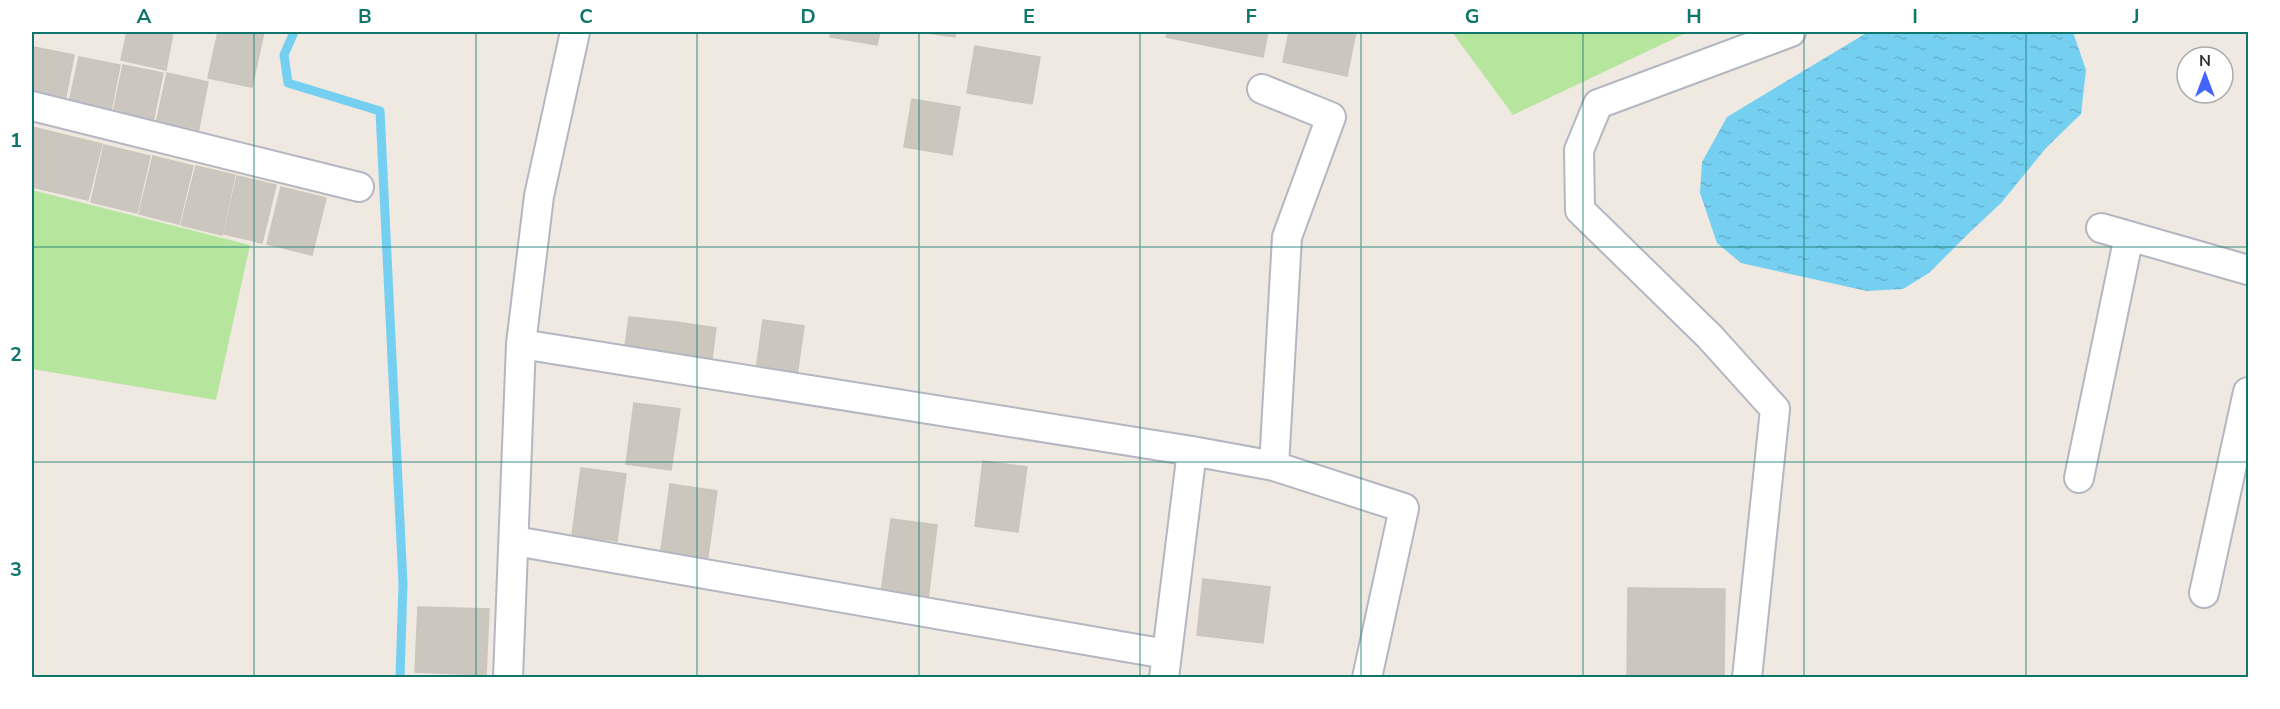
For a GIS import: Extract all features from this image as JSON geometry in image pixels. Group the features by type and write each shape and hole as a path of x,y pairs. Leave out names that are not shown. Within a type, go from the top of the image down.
{"street":[{"path":"508,678 521,344 539,196 575,32"},
{"path":"1747,678 1775,409 1710,337 1580,210 1579,150 1598,104 1791,32"},
{"path":"1262,88 1331,117 1287,237 1274,466"},
{"path":"32,106 360,187"},
{"path":"2101,228 2248,270"},
{"path":"2079,478 2129,236"},
{"path":"521,344 1274,466 1404,508 1367,678"},
{"path":"2204,593 2248,392"},
{"path":"515,541 1165,666 1192,451"}],"green space":[{"path":"1452,32 1688,32 1513,115"},
{"path":"32,190 250,245 216,400 32,369"}],"water":[{"path":"1868,32 2073,32 2086,70 2081,114 2046,148 2001,203 1929,273 1903,289 1867,291 1741,263 1717,243 1700,193 1702,162 1727,117"}],"building":[{"path":"127,32 173,32 166,70 121,60"},
{"path":"218,32 264,32 252,87 208,78"},
{"path":"831,32 880,32 877,45 830,37"},
{"path":"920,32 955,32 955,37"},
{"path":"1168,32 1268,32 1263,57 1166,37"},
{"path":"1289,32 1356,32 1347,76 1283,62"},
{"path":"975,46 1040,57 1032,104 967,93"},
{"path":"34,47 74,55 65,101 32,95"},
{"path":"79,57 120,65 111,111 69,103"},
{"path":"123,65 163,73 153,122 113,114"},
{"path":"167,73 208,82 198,133 156,124"},
{"path":"912,99 960,107 952,155 904,147"},
{"path":"32,127 102,144 88,200 32,187"},
{"path":"104,145 150,156 137,213 91,202"},
{"path":"153,156 193,166 179,224 139,214"},
{"path":"196,166 235,175 222,235 181,225"},
{"path":"237,176 276,185 262,243 224,234"},
{"path":"281,187 326,198 312,255 267,244"},
{"path":"629,317 676,322 671,361 624,354"},
{"path":"763,320 804,326 797,376 756,370"},
{"path":"676,322 716,328 711,366 671,361"},
{"path":"634,403 680,409 671,470 626,464"},
{"path":"983,461 1027,467 1018,532 975,526"},
{"path":"581,468 626,474 617,541 572,535"},
{"path":"670,484 717,491 707,563 660,557"},
{"path":"891,519 937,525 928,599 881,593"},
{"path":"1203,579 1270,587 1263,643 1197,635"},
{"path":"1628,588 1725,589 1724,678 1627,678"},
{"path":"418,607 489,609 486,675 415,672"}],"waterway":[{"path":"294,32 284,55 288,83 380,111 403,584 400,678"}]}
